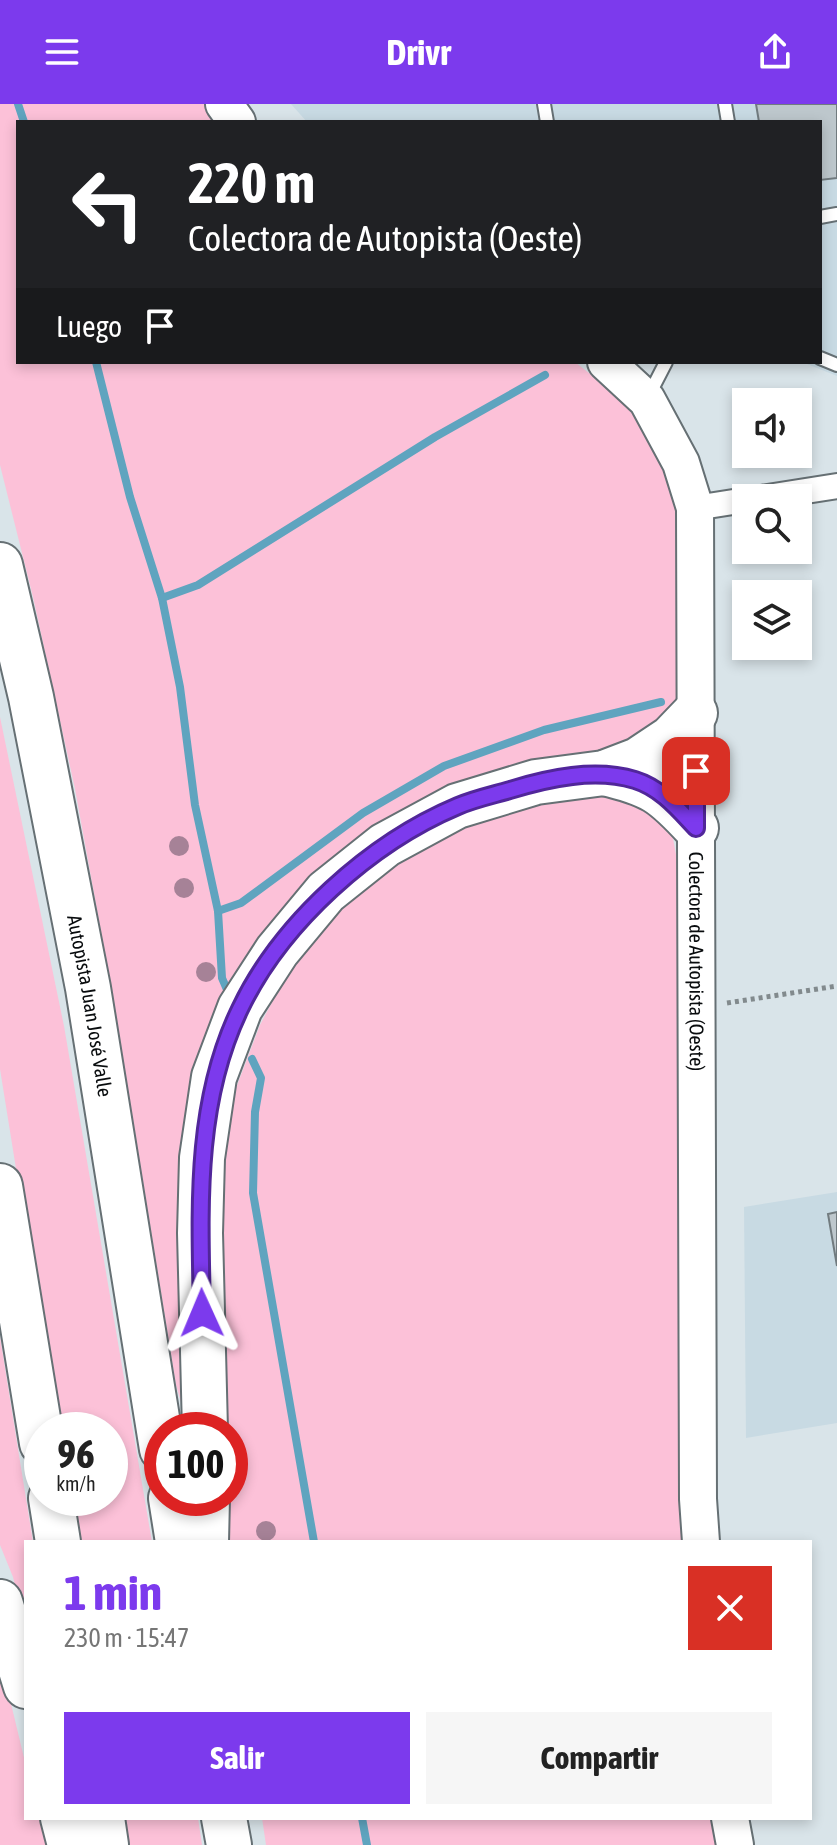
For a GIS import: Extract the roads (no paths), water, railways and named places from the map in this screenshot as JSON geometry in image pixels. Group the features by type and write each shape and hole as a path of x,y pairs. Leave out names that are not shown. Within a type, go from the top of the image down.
{"highway":[{"name":"Autopista Juan José Valle","path":"0,565 31,697 88,988 156,1412"},
{"path":"205,1412 200,1233 202,1158 214,1077 240,1008 277,951 326,892 385,845 457,806 536,782 604,773 638,760 671,738 695,713"},
{"path":"604,773 638,781 670,799 696,828"},
{"path":"0,1186 37,1412"},
{"path":"54,1516 58,1540"},
{"path":"174,1516 178,1540"},
{"path":"206,1540 207,1516"},
{"path":"0,1602 24,1680"},
{"path":"64,1820 70,1845"},
{"path":"102,1820 106,1845"},
{"path":"224,1820 229,1845"}],"main road":[{"name":"Colectora de Autopista (Oeste)","path":"608,364 647,400 681,463 695,508 698,1499 701,1540"},
{"path":"730,1820 735,1845"}],"street":[{"path":"812,490 837,486"},
{"path":"695,508 732,502"}],"lane":[{"path":"647,400 665,364"}],"waterway":[{"path":"18,104 23,120"},
{"path":"97,364 130,497 162,598 180,687 195,805 218,911 222,978 228,992"},
{"path":"162,598 198,585 435,437 545,375"},
{"path":"218,911 241,903 363,813 444,766 544,730 661,702"},
{"path":"252,1059 261,1078 255,1112 253,1193 314,1540"},
{"path":"362,1820 367,1845"}]}
